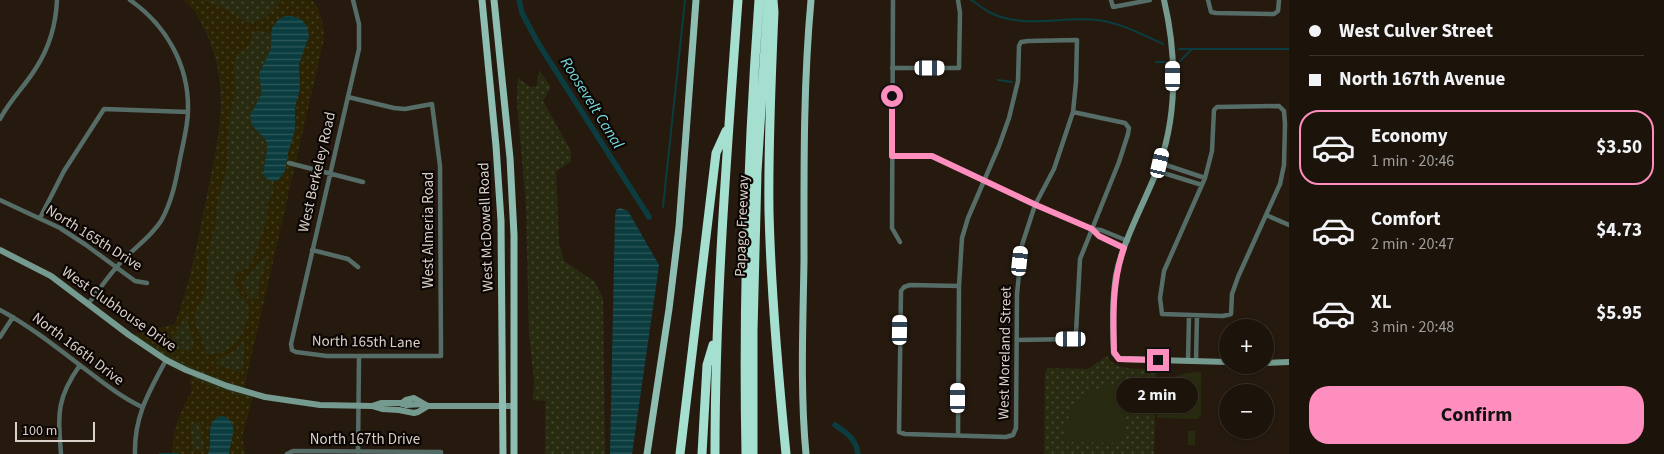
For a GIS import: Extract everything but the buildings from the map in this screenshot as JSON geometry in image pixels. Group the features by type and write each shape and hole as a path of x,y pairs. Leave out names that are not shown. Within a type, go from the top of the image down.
{"highway":[{"name":"Papago Freeway","path":"716,335 728,126 738,0"},
{"path":"746,454 745,337 748,191 758,0"},
{"name":"Papago Freeway","path":"753,454 753,331 757,172 768,0"},
{"path":"773,0 769,125 769,211 773,305 786,454"},
{"path":"680,454 716,153 728,126"},
{"path":"702,454 707,365 716,335"},
{"path":"714,454 716,335"}],"main road":[{"name":"West McDowell Road","path":"482,0 500,193 503,454"},
{"name":"West McDowell Road","path":"494,0 509,140 513,202 514,454"},
{"path":"647,454 679,227 696,0"},
{"path":"806,454 803,382 804,118 811,0"}],"street":[{"path":"0,119 41,59 52,32 57,0"},
{"path":"88,304 116,267 147,239 165,213 174,187 188,112 184,74 174,49 154,20 130,0"},
{"name":"West Berkeley Road","path":"292,350 291,344 359,49 360,32 353,0"},
{"path":"893,0 892,228 900,242"},
{"path":"892,68 959,68 960,13 958,0"},
{"path":"1111,0 1113,6 1150,0"},
{"path":"1164,0 1171,41 1172,91 1167,133 1160,163 1120,260 1114,288 1115,356 1119,359 1219,362"},
{"path":"1208,0 1208,8 1211,12 1274,14 1278,11 1279,0"},
{"name":"West Moreland Street","path":"958,436 1006,437 1013,436 1016,428 1017,294 1022,245 1036,205 1054,169 1073,112 1077,40 1028,40 1020,42 1018,81 1014,100 1003,136 984,182"},
{"name":"West Almeria Road","path":"348,97 405,109 432,104 440,166 441,356"},
{"path":"1279,106 1284,111 1284,165 1280,184 1235,285 1232,294 1231,314 1223,316 1162,314 1160,298 1164,271 1205,178 1212,151 1214,110 1217,107 1279,106"},
{"path":"40,218 64,171 104,109 188,112"},
{"path":"1017,340 1071,339 1076,334 1080,259 1119,162 1129,128 1125,123 1073,112"},
{"path":"892,156 932,156 1036,205 1092,229 1101,230 1126,244"},
{"path":"289,162 363,182"},
{"path":"1160,163 1205,178"},
{"path":"1157,171 1202,185"},
{"path":"959,286 910,285 904,287 901,291 899,432 905,434 958,436 959,286 962,238 968,218 984,182"},
{"name":"North 165th Drive","path":"0,200 40,218 76,238 135,282 147,282"},
{"path":"1266,215 1289,225"},
{"name":"West Clubhouse Drive","path":"0,250 51,276 166,360 209,380 253,395 306,404 372,406 382,403 402,406 514,406"},
{"path":"312,250 348,259 358,267"},
{"name":"North 166th Drive","path":"0,310 13,317 80,365 122,398 142,408"},
{"path":"1189,316 1192,361"},
{"path":"1192,361 1197,316"},
{"path":"0,337 13,317"},
{"name":"North 165th Lane","path":"292,350 319,355 441,356"},
{"path":"358,453 359,356"},
{"path":"135,454 137,426 142,408 166,360"},
{"path":"1274,363 1289,362"},
{"path":"61,454 58,420 61,402 69,382 80,365"},
{"name":"North 167th Drive","path":"287,453 293,451 441,453"}],"green space":[{"path":"183,0 312,0 319,13 323,28 324,38 244,387 244,392 253,395 242,436 245,454 173,454 175,429 192,391 190,382 193,373 134,338 136,334 175,324 193,265 218,139 221,96 214,52 199,17"},
{"path":"539,70 551,87 543,101 571,151 571,161 556,172 559,243 564,261 595,282 603,298 605,454 545,454 545,401 533,400 534,382 529,334 526,205 517,102 518,78 530,87 537,86"},
{"path":"1107,356 1116,365 1122,367 1156,369 1154,454 1044,454 1045,371 1048,368 1088,369"},
{"path":"1201,372 1201,415 1197,419 1157,418 1159,397 1166,383 1180,375"},
{"path":"1125,384 1124,438 1118,443 1065,442 1069,416 1081,399 1100,388"},
{"path":"1188,431 1195,431 1195,445 1188,445"}],"sand":[{"path":"183,0 203,0 223,8 247,23 252,23 267,16 281,0 312,0 319,13 323,28 324,38 244,387 188,365 161,351 136,334 175,324 194,260 219,134 222,88 217,58 204,26 195,11","holes":["289,16 295,17 305,23 309,36 299,64 300,88 295,108 294,134 284,173 279,180 273,181 274,190 267,205 266,222 254,258 246,269 237,273 234,278 238,292 247,301 249,307 243,331 240,338 231,347 220,353 205,354 204,344 195,324 194,314 205,294 209,248 215,228 217,202 227,166 229,119 235,91 234,64 236,56 250,44 253,32 271,33 278,19","265,256 267,259 259,283 258,295 255,298 251,299 245,292 243,281","188,315 194,343 190,351 176,349 171,345 170,341 185,316","242,342 245,343 242,369 236,371 217,365 218,360 239,347"]},
{"path":"192,378 213,387 252,399 242,436 245,454 229,454 233,433 232,421 213,421 210,428 208,454 173,454 175,429 192,391 190,382","holes":["200,422 204,450 193,451 190,423"]}],"water":[{"path":"285,16 301,19 307,26 309,36 299,64 300,88 295,108 295,130 285,171 278,180 273,181 267,179 264,174 268,145 252,125 250,116 262,93 259,74 271,49 272,28 278,20"},
{"path":"620,208 628,211 659,265 632,454 610,454 615,217 616,210"},
{"path":"222,416 228,418 233,426 229,454 208,454 211,427 216,418"}],"waterway":[{"name":"Roosevelt Canal","path":"519,0 522,13 538,43 649,217"},
{"path":"663,207 685,0"},
{"path":"971,0 988,12 1004,18 1030,21 1098,20 1140,33 1163,44"},
{"path":"1179,49 1289,49"},
{"path":"1180,61 1191,50"},
{"path":"1156,62 1165,62"},
{"path":"998,80 1012,82"},
{"name":"Roosevelt Canal","path":"835,425 853,440 858,454"},
{"path":"160,454 178,454"}],"route":[{"path":"892,96 892,156 932,156 1092,229 1099,236 1124,248 1114,288 1115,356 1119,359 1158,360"}]}
